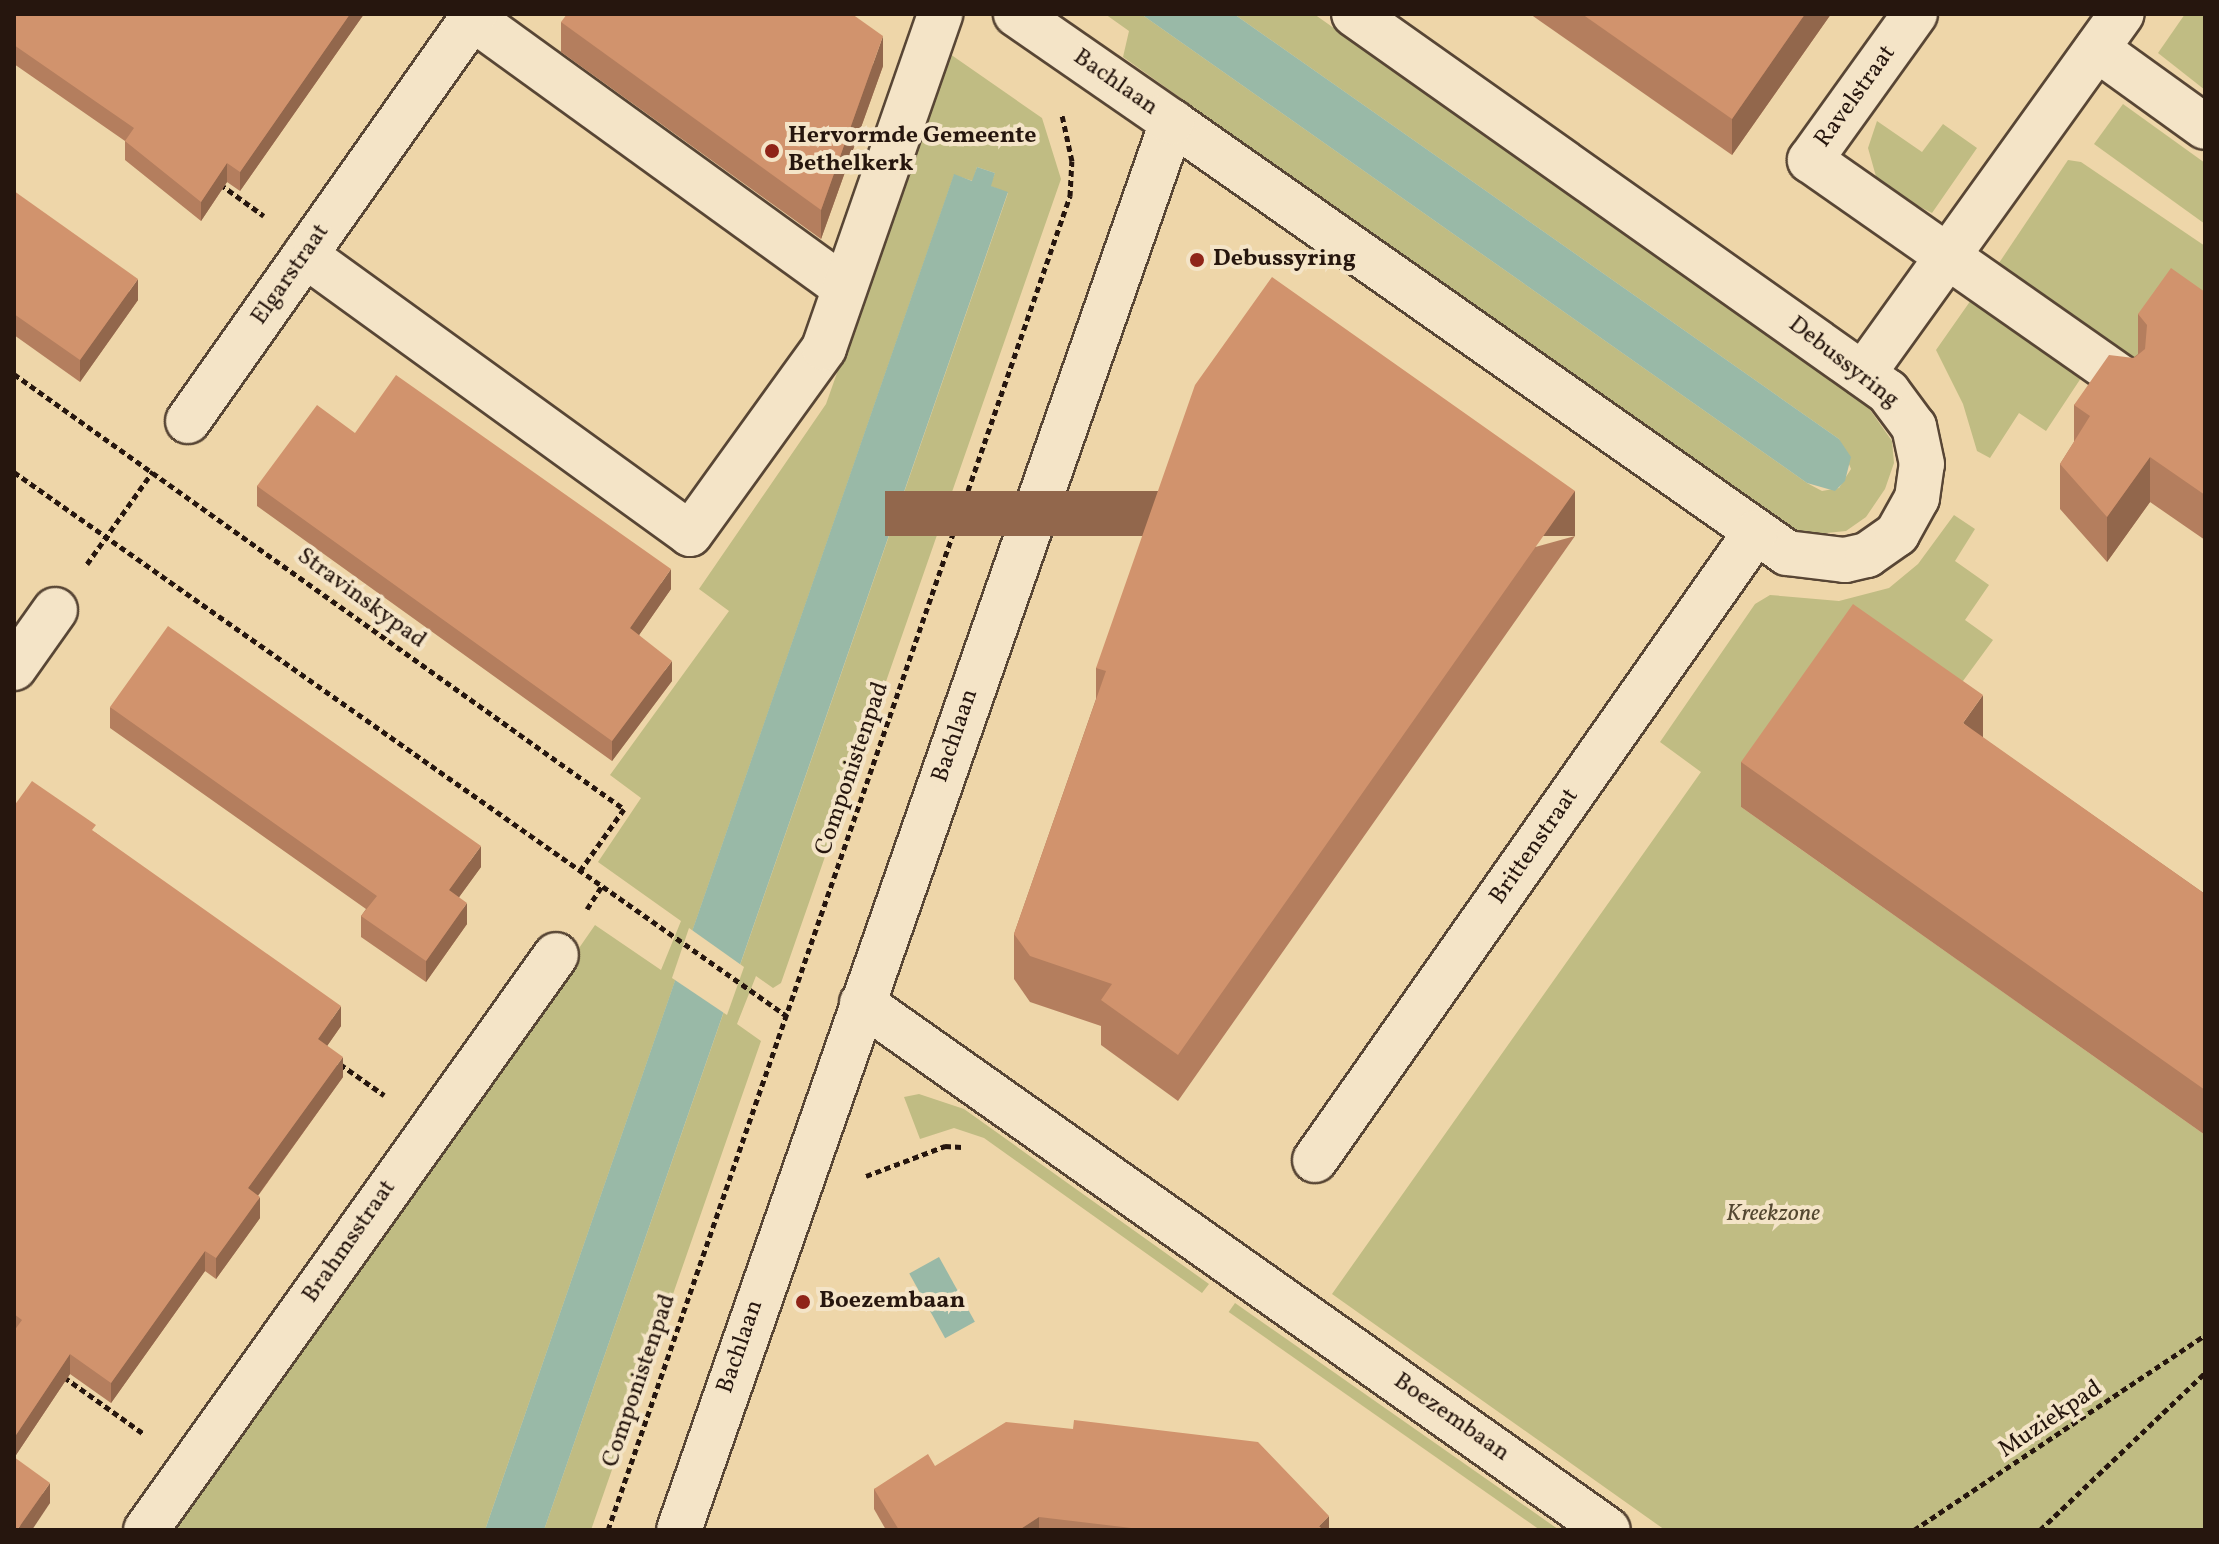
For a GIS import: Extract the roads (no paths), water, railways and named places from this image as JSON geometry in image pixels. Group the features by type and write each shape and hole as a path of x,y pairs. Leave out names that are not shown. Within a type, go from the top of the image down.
{"street":[{"path":"307,252 690,534 824,348 940,14"},
{"name":"Bachlaan","path":"679,1530 1172,122 1016,14"},
{"name":"Debussyring","path":"1172,122 1787,553 1825,561 1867,555 1897,534 1917,498 1920,444 1903,408 1863,374 1354,14"},
{"name":"Ravelstraat","path":"1915,14 1810,160 1948,257"},
{"path":"1863,374 2122,14"},
{"path":"474,16 844,287"},
{"name":"Elgarstraat","path":"188,421 474,16"},
{"path":"2097,49 2205,127"},
{"path":"1948,257 2124,380"},
{"name":"Brittenstraat","path":"1315,1160 1755,533"},
{"path":"14,668 55,610"},
{"name":"Brahmsstraat","path":"146,1530 556,955"},
{"name":"Boezembaan","path":"862,1003 1608,1530"}],"place":[{"name":"Hervormde Gemeente Bethelkerk","path":"772,151"},
{"name":"Debussyring","path":"1197,260"},
{"name":"Boezembaan","path":"803,1302"}],"park label":[{"name":"Kreekzone","path":"1773,1215"}]}
